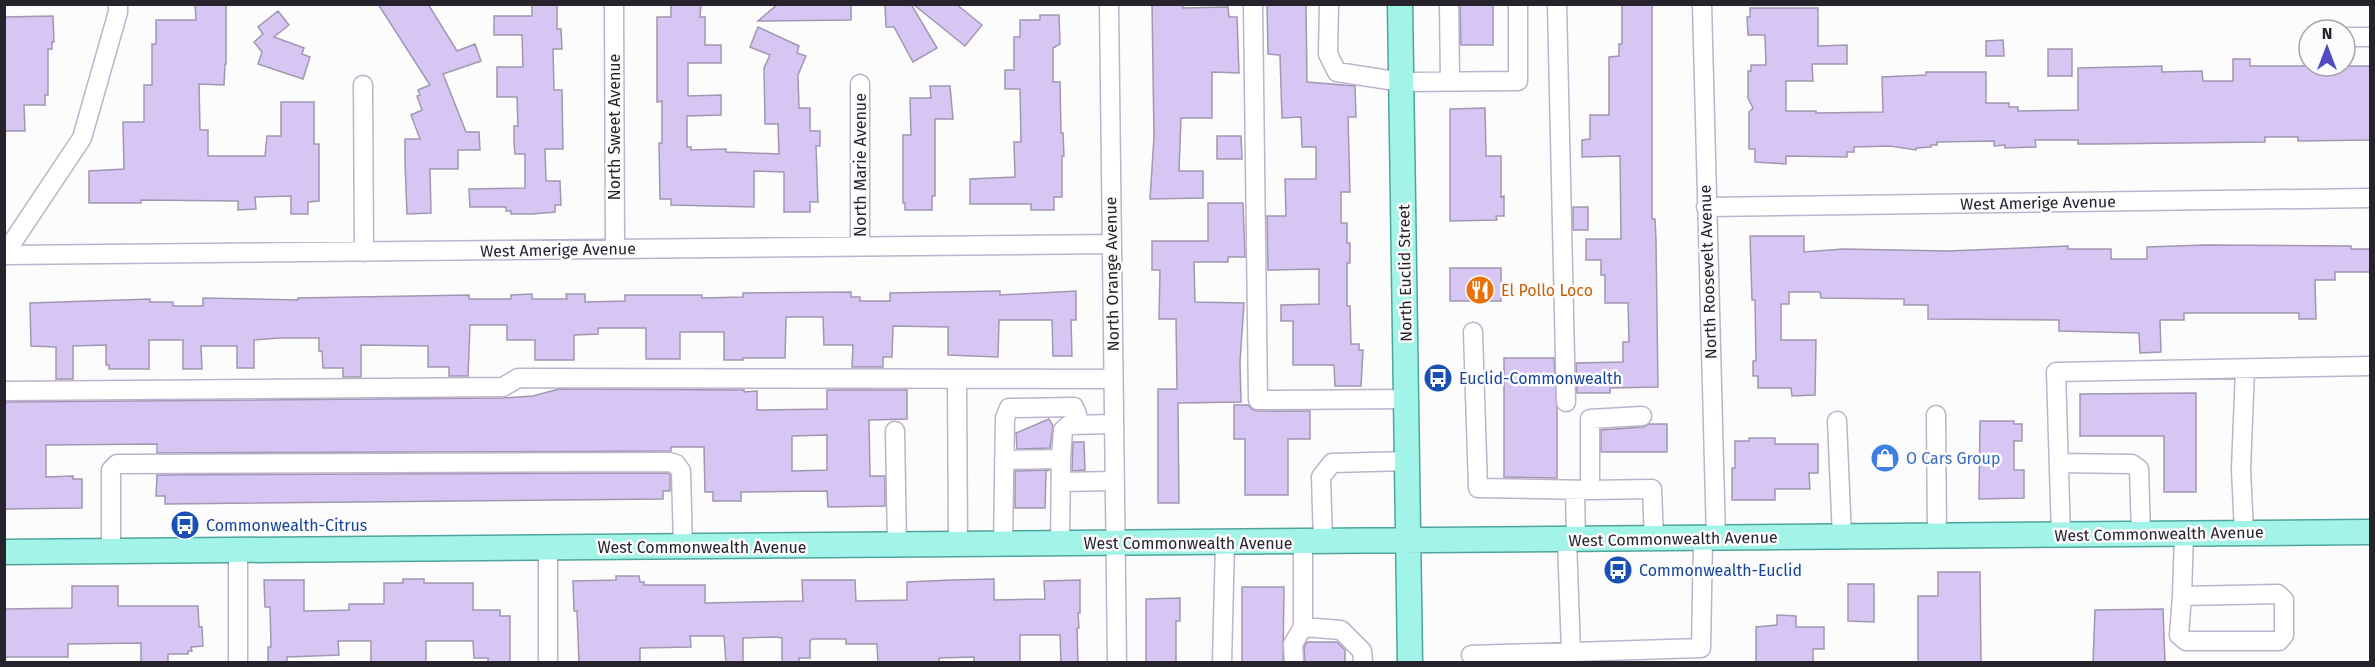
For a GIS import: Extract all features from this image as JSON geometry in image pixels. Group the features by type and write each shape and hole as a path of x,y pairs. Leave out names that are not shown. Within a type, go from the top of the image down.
{"main road":[{"name":"North Euclid Street","path":"1400,4 1410,663"},
{"name":"West Commonwealth Avenue","path":"4,552 1409,542 2370,532"}],"street":[{"path":"4,255 82,138 118,12 118,4"},
{"name":"North Sweet Avenue","path":"614,4 615,249"},
{"name":"North Orange Avenue","path":"1109,4 1117,663"},
{"path":"1253,4 1258,400 1407,399"},
{"path":"1329,4 1328,54 1336,72 1402,82 1518,81 1518,4"},
{"path":"1449,4 1450,81"},
{"path":"1557,4 1566,402"},
{"name":"North Roosevelt Avenue","path":"1571,652 1701,648 1709,539 1702,4"},
{"name":"North Marie Avenue","path":"860,84 860,246"},
{"path":"363,85 364,252"},
{"name":"West Amerige Avenue","path":"1706,207 2370,198"},
{"name":"West Amerige Avenue","path":"4,255 1112,244"},
{"path":"1473,332 1478,488 1652,489 1654,539"},
{"path":"2061,535 2056,372 2370,366"},
{"path":"2244,533 2241,469 2246,370"},
{"path":"4,391 502,387 518,378 1113,379"},
{"path":"957,379 958,545"},
{"path":"1003,545 1005,418 1009,408 1074,407 1078,425"},
{"path":"1471,655 1571,652 1572,540 1582,489 1590,419 1642,416"},
{"path":"1936,416 1937,537"},
{"path":"1837,421 1842,537"},
{"path":"1060,544 1063,430 1069,425 1113,424"},
{"path":"895,431 897,546"},
{"path":"1004,460 1061,459"},
{"path":"111,551 111,470 117,464 669,462 675,464 681,471 683,547"},
{"path":"1294,663 1293,644 1303,627 1321,477 1332,463 1408,462"},
{"path":"2059,463 2132,464 2139,469 2141,534"},
{"path":"1061,482 1114,482"},
{"path":"2182,596 2278,594 2284,600 2284,635 2279,640 2186,641 2179,635 2184,534"},
{"path":"1222,663 1225,543"},
{"path":"548,548 548,663"},
{"path":"238,550 238,663"},
{"path":"1303,627 1341,630 1362,651 1363,663"}],"building":[{"path":"195,4 226,4 224,85 199,84 200,130 208,130 208,156 265,156 267,136 281,136 281,102 314,102 314,144 319,144 319,201 308,202 308,214 291,214 291,196 255,197 256,209 238,210 238,201 141,200 141,203 89,203 89,171 124,169 123,122 144,122 144,85 152,85 152,44 156,44 156,20 196,20"},
{"path":"378,4 428,4 457,51 475,44 481,61 443,74 466,132 479,132 480,150 458,150 458,169 430,169 431,213 407,214 405,162 405,139 420,139 411,115 422,110 417,96 420,95 418,90 430,85"},
{"path":"532,4 557,4 557,29 561,29 562,49 553,49 554,90 562,90 563,149 545,149 546,181 560,181 561,205 555,205 555,212 532,214 511,214 511,211 506,211 506,207 470,207 469,189 525,188 525,154 515,154 514,143 514,126 518,126 517,97 497,97 497,67 523,67 522,35 494,35 494,16 532,16"},
{"path":"671,4 701,4 700,17 705,17 705,45 721,45 721,63 688,63 688,96 721,95 721,115 687,116 687,147 691,147 691,150 726,149 726,152 779,154 778,124 765,124 764,68 770,55 750,47 758,27 799,46 797,53 806,56 798,75 799,108 810,108 810,131 820,131 820,146 816,146 818,202 810,202 810,212 784,212 784,172 754,171 754,207 671,205 671,199 660,199 659,143 662,143 662,101 657,102 657,17 671,17"},
{"path":"778,4 851,4 851,20 758,21"},
{"path":"885,4 911,4 937,48 913,62 894,27 886,27"},
{"path":"913,4 956,4 982,25 965,46"},
{"path":"1152,4 1183,4 1183,8 1228,7 1229,17 1237,17 1239,73 1212,72 1212,118 1181,118 1179,171 1203,171 1203,198 1150,199 1154,137"},
{"path":"1267,4 1306,4 1307,82 1355,86 1356,117 1348,117 1350,192 1341,192 1341,223 1347,223 1347,243 1350,243 1350,263 1347,263 1347,306 1350,306 1351,344 1359,344 1359,350 1363,350 1361,386 1335,386 1334,365 1293,365 1293,321 1281,321 1281,305 1319,304 1319,269 1268,270 1267,216 1286,216 1285,179 1316,179 1316,147 1302,147 1301,117 1282,118 1280,55 1268,54"},
{"path":"1460,4 1493,4 1493,45 1461,45"},
{"path":"1622,4 1652,4 1652,219 1655,219 1656,240 1658,387 1610,388 1610,393 1577,393 1576,363 1623,362 1623,342 1629,342 1628,303 1605,303 1605,275 1601,275 1601,260 1586,260 1586,239 1621,239 1620,156 1582,157 1582,140 1590,139 1590,115 1609,115 1609,57 1619,56 1619,44 1622,44"},
{"path":"1750,8 1818,8 1818,46 1847,45 1847,64 1812,64 1813,81 1786,81 1786,111 1883,112 1882,77 1926,75 1926,72 1986,72 1986,103 2009,103 2009,107 2018,107 2018,111 2078,110 2078,68 2162,66 2162,72 2202,71 2203,81 2233,81 2233,59 2250,59 2250,66 2297,66 2297,78 2357,78 2357,66 2370,66 2370,140 2298,141 2298,137 2265,137 2265,142 2078,144 2078,140 2035,140 2036,147 2005,148 2005,145 1994,146 1994,141 1937,142 1937,145 1916,148 1916,150 1890,146 1854,147 1854,152 1847,152 1847,157 1786,156 1786,164 1755,162 1755,149 1749,149 1749,112 1753,108 1748,98 1748,71 1751,71 1751,65 1766,65 1765,35 1748,35 1747,17 1750,17"},
{"path":"278,11 289,25 274,37 304,48 302,54 310,57 303,79 258,64 262,52 254,42 263,34 258,27"},
{"path":"1040,15 1059,15 1060,44 1053,48 1053,82 1060,82 1064,156 1062,156 1062,197 1054,197 1054,210 1031,210 1031,204 970,204 970,179 1015,177 1014,142 1021,142 1020,89 1005,89 1005,70 1014,70 1014,37 1020,37 1020,20 1040,20"},
{"path":"53,16 54,42 52,42 52,49 48,49 48,95 45,95 45,105 24,105 25,131 4,131 5,17"},
{"path":"2003,40 2004,56 1986,56 1986,41"},
{"path":"2048,49 2072,49 2072,76 2048,76"},
{"path":"930,86 950,86 953,119 935,119 935,196 932,196 932,210 905,210 905,203 903,203 903,135 911,135 910,98 931,98"},
{"path":"1485,108 1486,156 1501,156 1501,197 1504,196 1504,216 1496,216 1497,220 1450,221 1450,109"},
{"path":"1217,136 1241,136 1242,159 1217,159"},
{"path":"1208,203 1243,203 1245,257 1228,257 1228,262 1194,262 1195,302 1244,303 1240,362 1241,402 1178,403 1179,503 1158,503 1158,389 1177,389 1176,319 1159,319 1160,270 1152,270 1152,241 1208,241"},
{"path":"1573,207 1588,207 1588,230 1573,230"},
{"path":"1750,236 1804,236 1804,252 1843,249 1948,251 2068,246 2068,249 2111,249 2111,259 2147,259 2147,247 2351,246 2351,249 2370,249 2370,272 2335,272 2335,280 2315,280 2316,319 2299,319 2299,313 2184,313 2184,320 2160,320 2161,352 2140,353 2139,333 2059,331 2059,320 1928,319 1928,305 1904,305 1904,299 1821,298 1820,292 1789,292 1789,304 1781,304 1781,340 1816,340 1815,395 1792,396 1791,388 1758,388 1758,376 1753,376 1753,361 1756,361 1755,300 1752,300"},
{"path":"1450,268 1501,268 1501,301 1450,301"},
{"path":"1000,291 1000,295 1076,291 1076,320 1071,320 1072,356 1053,356 1052,320 999,320 998,357 948,355 948,327 893,326 892,357 883,357 883,367 852,367 853,345 824,345 823,317 786,317 785,358 743,358 743,360 724,360 724,332 680,332 680,359 646,359 646,328 598,328 598,334 574,335 574,360 535,360 535,340 507,340 507,325 470,325 468,376 449,376 449,367 428,367 428,346 361,345 361,377 343,377 343,368 323,368 319,338 279,338 254,340 254,368 237,368 237,346 201,346 202,369 183,369 183,340 149,340 149,369 109,369 109,365 106,365 106,345 73,346 73,379 56,379 56,347 31,346 30,303 150,299 150,302 173,302 173,306 203,306 203,298 298,300 298,298 469,295 469,299 511,299 511,295 532,294 532,299 567,299 566,294 585,294 585,302 625,301 625,295 702,295 702,298 743,297 743,293 851,292 851,297 860,297 860,301 890,301 890,293"},
{"path":"1504,358 1554,358 1557,478 1504,477"},
{"path":"559,389 744,390 744,392 757,391 757,410 827,409 827,390 907,390 907,419 869,420 870,476 885,476 885,506 828,507 827,491 741,492 741,501 713,501 713,492 705,492 704,447 671,447 671,451 157,453 157,444 46,445 46,477 73,476 73,479 82,479 82,508 4,509 4,402 533,396","holes":["827,435 827,470 792,471 792,436"]},
{"path":"2196,393 2196,492 2164,492 2164,436 2080,436 2080,394"},
{"path":"1234,405 1248,405 1258,411 1310,411 1310,439 1288,439 1288,495 1245,495 1245,439 1234,439"},
{"path":"1049,419 1053,426 1050,448 1017,449 1016,433"},
{"path":"1980,421 2014,421 2014,424 2022,424 2022,441 2014,441 2014,470 2024,470 2024,498 1979,499"},
{"path":"1649,424 1667,424 1667,452 1601,452 1601,430 1643,427"},
{"path":"1749,438 1775,438 1775,444 1818,444 1818,473 1809,473 1810,489 1775,489 1775,500 1732,500 1735,441 1749,441"},
{"path":"1073,442 1084,442 1085,470 1072,471"},
{"path":"1050,470 1046,471 1045,508 1015,508 1015,471"},
{"path":"667,473 670,475 670,491 663,491 663,499 165,504 165,496 156,496 157,475"},
{"path":"1938,572 1980,572 1981,663 1918,663 1918,596 1938,596"},
{"path":"616,576 639,576 640,582 644,582 644,585 705,585 705,603 803,601 802,580 855,580 856,601 907,600 907,582 994,579 994,600 1045,599 1044,581 1080,580 1080,613 1078,613 1079,628 1077,628 1078,663 1061,663 1060,635 1020,635 1020,663 974,663 974,657 939,658 939,663 878,663 877,644 846,644 846,639 812,639 810,658 799,658 799,663 782,663 782,638 775,637 743,638 743,663 726,663 724,636 690,636 691,647 640,648 640,663 579,663 577,611 574,611 573,581 616,580"},
{"path":"403,579 424,579 424,583 473,583 473,610 500,610 500,616 510,616 510,663 488,663 488,658 474,658 473,641 426,641 426,663 371,663 371,641 338,641 339,655 287,657 287,663 268,663 268,647 271,647 270,607 265,607 264,580 304,580 304,611 349,610 349,604 384,604 384,583 403,583"},
{"path":"1848,584 1874,584 1874,622 1848,621"},
{"path":"72,586 118,586 118,606 198,606 203,646 191,647 192,651 188,651 188,654 168,654 168,663 141,663 141,643 68,644 68,657 4,657 4,609 72,608"},
{"path":"1242,587 1284,587 1283,663 1242,663"},
{"path":"1180,598 1180,621 1176,621 1176,663 1146,663 1146,599"},
{"path":"2163,609 2165,663 2093,663 2095,610"},
{"path":"1777,615 1796,616 1796,627 1824,627 1824,649 1813,649 1813,663 1756,663 1756,627 1777,625"},
{"path":"1307,642 1337,642 1345,650 1345,663 1305,663 1304,647"}],"place":[{"name":"El Pollo Loco","path":"1480,290"},
{"name":"Euclid-Commonwealth","path":"1438,378"},
{"name":"O Cars Group","path":"1885,458"},
{"name":"Commonwealth-Citrus","path":"185,525"},
{"name":"Commonwealth-Euclid","path":"1618,570"}]}
